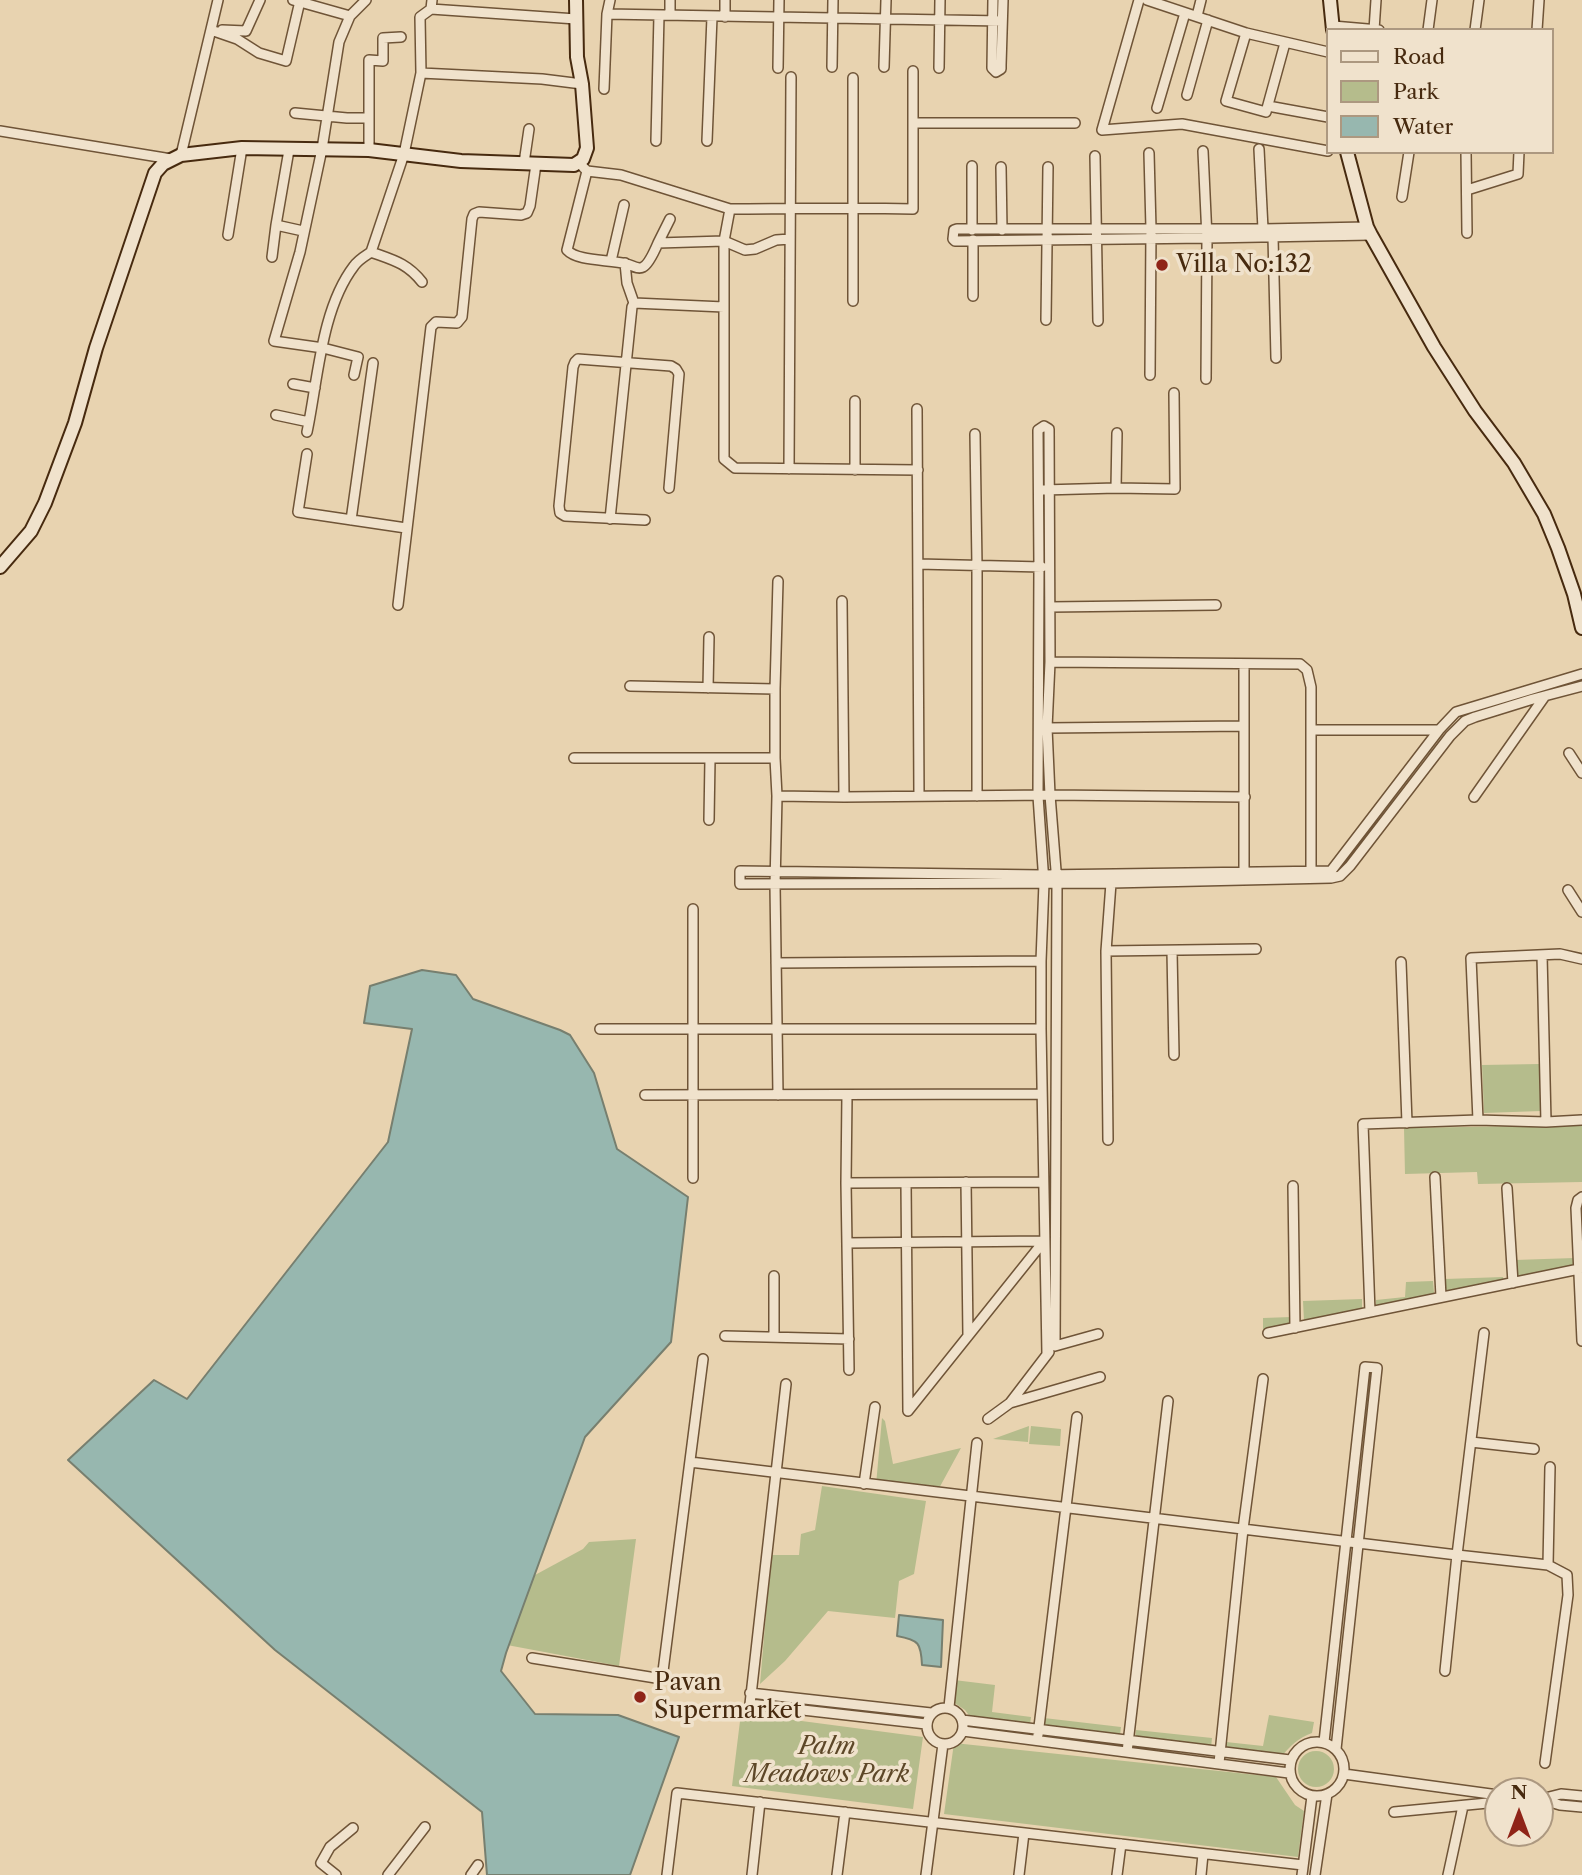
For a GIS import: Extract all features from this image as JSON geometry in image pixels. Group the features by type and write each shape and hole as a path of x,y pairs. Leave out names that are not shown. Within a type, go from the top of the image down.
{"main road":[{"path":"0,567 31,531 45,503 75,423 96,348 155,173 163,164 176,157 242,148 369,150 461,161 583,167 587,148 577,57 576,0"},
{"path":"1330,0 1333,28"},
{"path":"1344,154 1369,231 1434,347 1475,411 1514,463 1544,514 1566,571 1582,625"}],"street":[{"path":"0,131 176,157 218,0"},
{"path":"211,30 246,31 260,0"},
{"path":"354,375 358,357 323,348 274,341 300,252 322,149 339,42 350,16 366,0"},
{"path":"469,11 471,0"},
{"path":"604,89 610,0"},
{"path":"670,0 670,15"},
{"path":"725,0 725,17"},
{"path":"778,68 779,0"},
{"path":"832,67 833,0"},
{"path":"884,67 886,0"},
{"path":"939,68 940,0"},
{"path":"993,0 998,22"},
{"path":"998,22 1003,0"},
{"path":"1139,0 1102,130 1182,124 1326,151"},
{"path":"1147,0 1246,33 1326,52"},
{"path":"1196,16 1201,0"},
{"path":"1374,28 1376,0"},
{"path":"1428,28 1432,0"},
{"path":"1475,28 1479,0"},
{"path":"1537,28 1539,0"},
{"path":"211,30 237,39 259,54 286,61 297,1 350,16"},
{"path":"276,415 308,427 314,388 335,298 355,264 371,252 404,154 421,74 420,17 432,4 469,11 576,19"},
{"path":"1157,108 1185,13"},
{"path":"607,14 998,22"},
{"path":"656,141 659,15"},
{"path":"707,141 712,17"},
{"path":"1187,95 1208,20"},
{"path":"1246,33 1226,101 1266,112 1285,43"},
{"path":"369,150 369,60 383,61 383,38 401,37"},
{"path":"670,219 643,267 573,256 567,250 583,167 621,175 730,209 913,208 914,71"},
{"path":"421,74 542,79 582,84"},
{"path":"789,469 791,77"},
{"path":"853,78 853,301"},
{"path":"1268,106 1326,117"},
{"path":"295,113 369,118"},
{"path":"914,122 1075,123"},
{"path":"398,605 431,327 436,323 457,323 461,317 474,214 527,213 530,206 529,129"},
{"path":"228,235 242,148"},
{"path":"1259,149 1263,229"},
{"path":"272,257 289,150"},
{"path":"1203,151 1206,379"},
{"path":"1149,153 1150,375"},
{"path":"1402,197 1409,154"},
{"path":"1466,154 1467,233"},
{"path":"1467,190 1518,174 1519,154"},
{"path":"1095,156 1098,321"},
{"path":"972,166 972,229"},
{"path":"1001,167 1002,230"},
{"path":"1046,320 1048,167"},
{"path":"611,261 624,205"},
{"path":"730,209 724,241 724,459 736,468 918,470"},
{"path":"276,225 303,231"},
{"path":"1048,234 957,229 952,234 956,241 1048,234 1206,234 1273,237 1369,231"},
{"path":"1206,234 1263,229 1369,231"},
{"path":"1273,237 1276,358"},
{"path":"658,243 724,241 745,250 755,249 776,240 790,239"},
{"path":"973,240 973,296"},
{"path":"371,252 412,269 422,282"},
{"path":"610,519 634,303 627,283 625,263"},
{"path":"634,303 724,307"},
{"path":"645,520 565,516 560,513 575,362 578,359 626,361 677,369 679,374 669,488"},
{"path":"351,520 373,363"},
{"path":"293,384 314,388"},
{"path":"1043,490 1175,489 1174,393"},
{"path":"855,401 855,470"},
{"path":"917,409 919,796"},
{"path":"1043,490 1049,429 1044,426 1038,430 1043,490 1044,567 1038,796 1044,879 1041,1094 1047,1354"},
{"path":"1116,488 1117,433"},
{"path":"975,434 977,796"},
{"path":"307,454 298,512 406,528"},
{"path":"918,564 1044,567"},
{"path":"1044,567 1050,607 1047,728 1049,795 1057,879 1055,1346"},
{"path":"778,581 775,689 778,1095"},
{"path":"842,601 844,797"},
{"path":"1050,607 1216,605"},
{"path":"708,688 709,637"},
{"path":"1050,662 1300,664 1307,670 1311,687 1311,872"},
{"path":"1244,664 1244,873"},
{"path":"1044,879 740,871 740,884 1057,879 1331,871 1439,730 1456,712 1582,674"},
{"path":"630,686 775,689"},
{"path":"1057,879 1111,883 1340,876 1450,736 1465,721 1582,686"},
{"path":"1474,797 1545,695"},
{"path":"1047,728 1244,726"},
{"path":"1311,730 1439,730"},
{"path":"1569,753 1582,773"},
{"path":"574,758 775,758"},
{"path":"709,758 709,820"},
{"path":"777,796 1245,797"},
{"path":"1108,1140 1106,951 1111,883"},
{"path":"1568,890 1582,912"},
{"path":"693,909 693,1178"},
{"path":"1106,951 1256,949"},
{"path":"1172,951 1174,1055"},
{"path":"1478,1120 1471,958 1560,954 1582,959"},
{"path":"1542,955 1546,1122"},
{"path":"776,962 1041,961"},
{"path":"1401,962 1407,1123"},
{"path":"600,1029 1041,1029"},
{"path":"645,1096 1041,1094"},
{"path":"847,1095 849,1370"},
{"path":"1370,1312 1363,1124 1582,1120"},
{"path":"1435,1177 1441,1297"},
{"path":"966,1182 968,1336"},
{"path":"846,1183 1043,1182"},
{"path":"906,1183 908,1411 1044,1241"},
{"path":"1293,1186 1295,1328"},
{"path":"1507,1188 1513,1283"},
{"path":"1582,1197 1576,1208 1582,1341"},
{"path":"847,1243 1044,1241"},
{"path":"1268,1333 1579,1269"},
{"path":"774,1276 774,1336"},
{"path":"1444,1671 1484,1333"},
{"path":"988,1419 1010,1403 1055,1346 1098,1334"},
{"path":"725,1336 849,1339"},
{"path":"532,1658 662,1679 703,1359"},
{"path":"1324,1742 1365,1367 1377,1368 1336,1749"},
{"path":"1010,1403 1100,1377"},
{"path":"1219,1763 1243,1529 1263,1379"},
{"path":"786,1384 750,1703 926,1724"},
{"path":"1127,1752 1168,1401"},
{"path":"864,1484 876,1407"},
{"path":"1038,1741 1077,1417"},
{"path":"1471,1442 1534,1449"},
{"path":"949,1707 977,1443"},
{"path":"690,1462 1548,1565 1567,1575 1568,1595 1545,1763"},
{"path":"1548,1565 1550,1467"},
{"path":"750,1693 931,1713"},
{"path":"949,1707 957,1712 962,1720 963,1731 958,1738 943,1744 930,1737 926,1724 931,1713 939,1708 949,1707"},
{"path":"962,1720 1290,1760"},
{"path":"963,1731 1289,1773"},
{"path":"1310,1742 1324,1742 1336,1749 1341,1756 1344,1774 1335,1789 1327,1794 1312,1796 1293,1784 1289,1773 1290,1760 1298,1749 1310,1742"},
{"path":"926,1875 943,1744"},
{"path":"1344,1774 1484,1792"},
{"path":"667,1875 677,1793 1203,1854 1302,1870 1312,1796"},
{"path":"1315,1875 1327,1794"},
{"path":"1554,1796 1582,1796"},
{"path":"752,1875 760,1802"},
{"path":"1554,1803 1582,1807"},
{"path":"1394,1812 1484,1804"},
{"path":"1448,1875 1463,1806"},
{"path":"837,1875 845,1812"},
{"path":"388,1875 425,1827"},
{"path":"336,1875 321,1863 330,1847 353,1828"},
{"path":"1019,1875 1024,1833"},
{"path":"1117,1875 1121,1844"},
{"path":"1201,1875 1203,1854"},
{"path":"471,1875 478,1866"}],"green space":[{"path":"1539,1064 1541,1111 1484,1113 1482,1065"},
{"path":"1582,1125 1582,1182 1478,1184 1477,1172 1405,1174 1404,1128"},
{"path":"1574,1258 1575,1265 1517,1278 1515,1260"},
{"path":"1503,1277 1504,1281 1446,1293 1445,1279"},
{"path":"1433,1281 1434,1293 1376,1307 1376,1300 1405,1297 1406,1282"},
{"path":"1362,1299 1362,1311 1304,1321 1303,1301"},
{"path":"1291,1317 1293,1324 1263,1330 1263,1318"},
{"path":"882,1418 885,1421 893,1464 961,1448 937,1492 876,1485"},
{"path":"1029,1426 1028,1442 993,1439"},
{"path":"1031,1426 1061,1429 1060,1446 1029,1444"},
{"path":"822,1486 926,1501 914,1574 899,1581 895,1618 828,1611 785,1661 760,1684 771,1555 799,1555 801,1534 815,1530"},
{"path":"636,1539 619,1666 507,1645 524,1581 583,1549 589,1542"},
{"path":"954,1680 995,1685 992,1712 1031,1717 1030,1725 971,1718 953,1702"},
{"name":"Palm Meadows Park","path":"741,1713 923,1737 913,1809 732,1786"},
{"path":"1269,1715 1314,1722 1312,1733 1295,1742 1281,1757 1224,1750 1226,1742 1263,1746"},
{"path":"1044,1718 1121,1727 1120,1736 1043,1728"},
{"path":"1136,1730 1212,1738 1211,1748 1135,1739"},
{"path":"954,1743 1276,1777 1295,1805 1304,1811 1298,1857 944,1814"},
{"path":"1316,1751 1329,1756 1334,1769 1329,1782 1316,1787 1303,1782 1298,1769 1303,1756"}],"water":[{"path":"422,970 456,975 473,999 570,1035 594,1073 617,1149 688,1197 671,1342 585,1437 501,1671 535,1714 618,1715 679,1737 630,1875 487,1875 482,1812 275,1650 68,1460 154,1380 187,1399 388,1142 412,1029 364,1023 370,986"},
{"path":"899,1615 943,1620 941,1667 922,1665 917,1644 897,1636"}],"place":[{"name":"Villa No:132","path":"1162,265"},
{"name":"Pavan Supermarket","path":"640,1697"}]}
